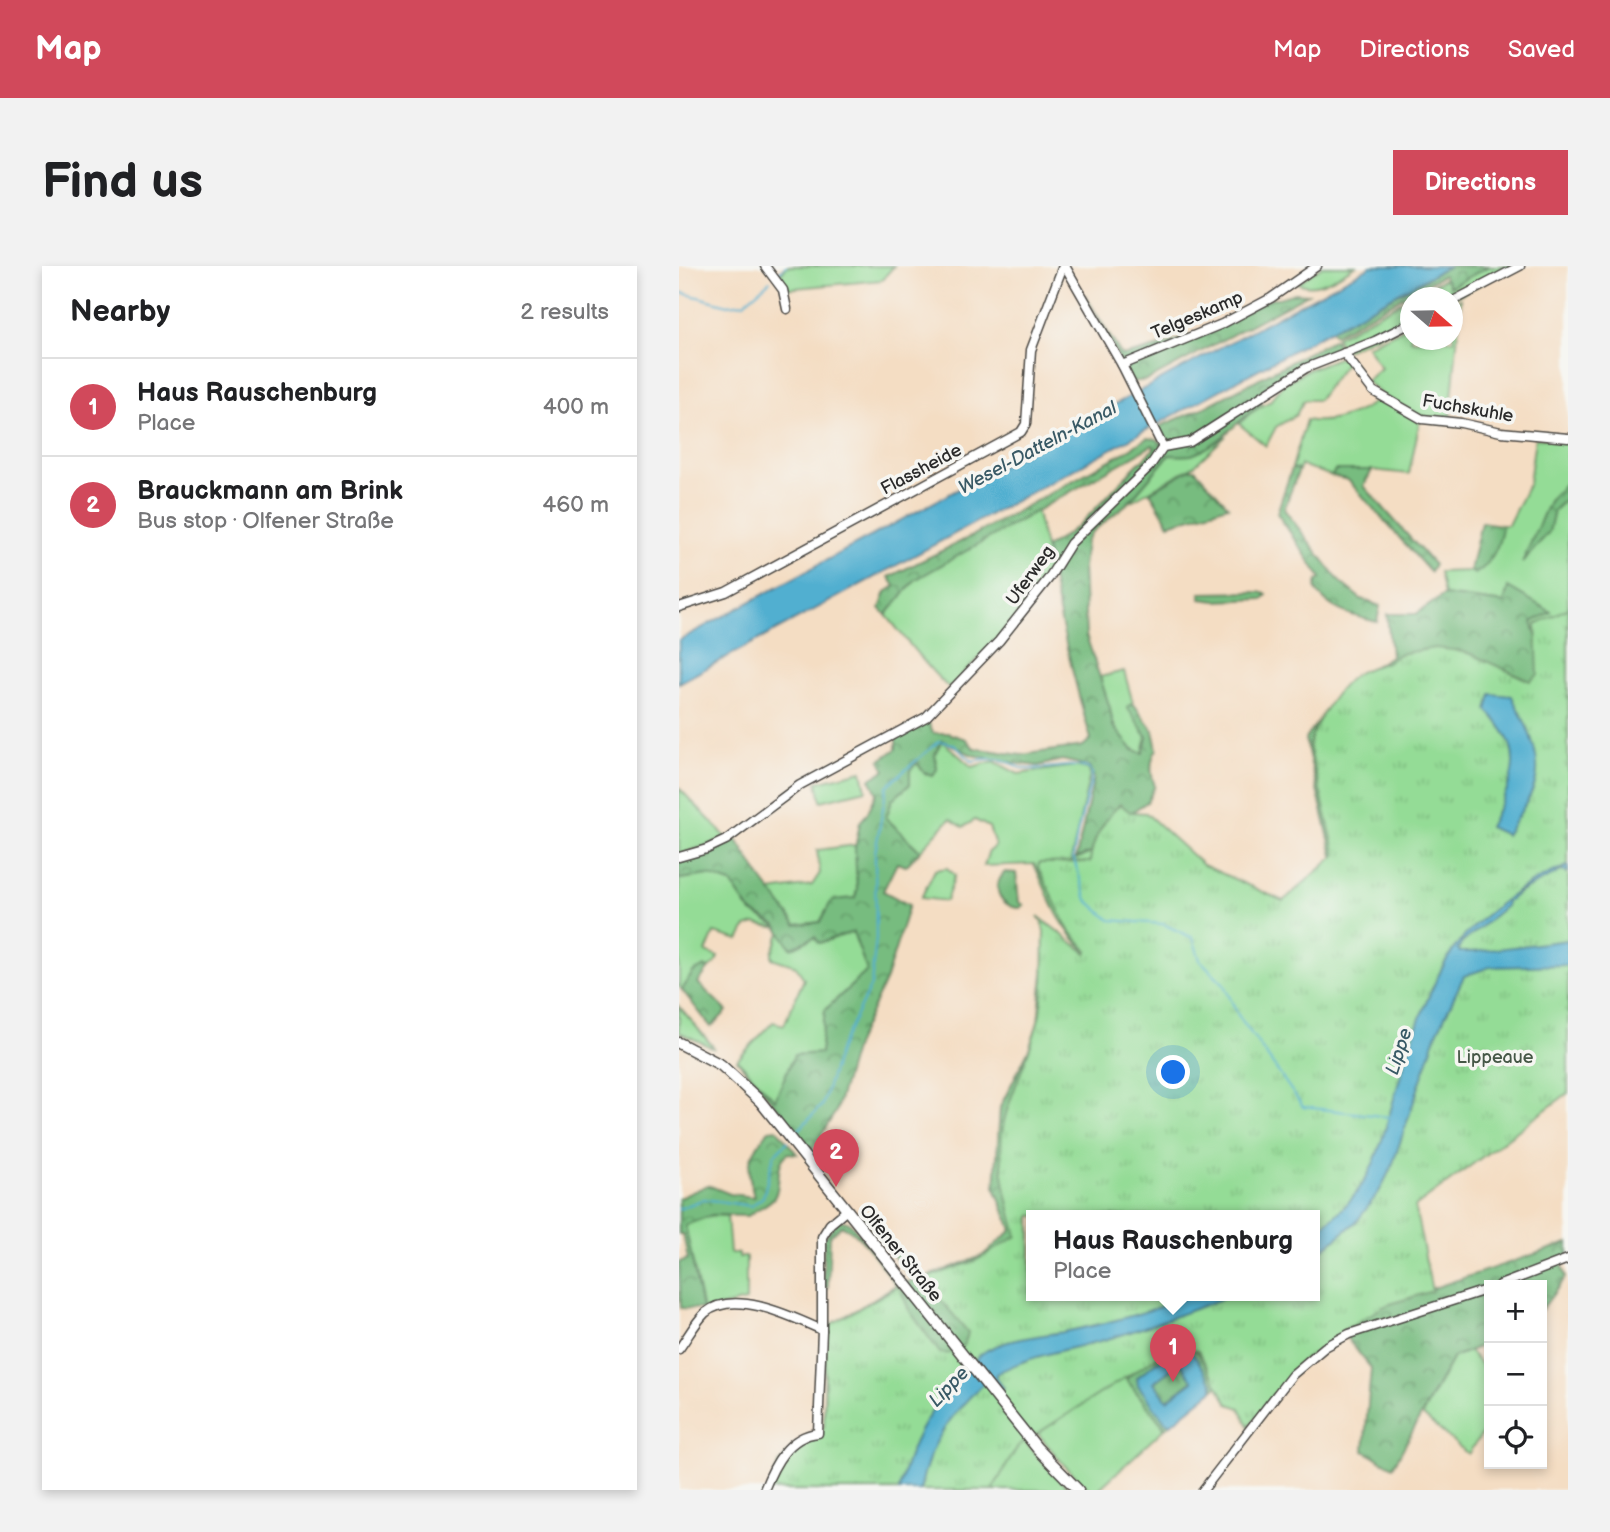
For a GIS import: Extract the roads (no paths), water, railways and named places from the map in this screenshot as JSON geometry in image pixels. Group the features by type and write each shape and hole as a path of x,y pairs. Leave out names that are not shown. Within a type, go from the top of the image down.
{"main road":[{"name":"Olfener Straße","path":"679,1043 720,1065 760,1101 1037,1448 1078,1490"}],"street":[{"path":"765,266 782,290 787,309"},
{"path":"1064,266 1122,365 1163,447 1190,442 1307,369 1400,328"},
{"name":"Flassheide","path":"679,607 726,592 1021,432 1025,424 1031,349 1064,266"},
{"name":"Telgeskamp","path":"1122,365 1222,324 1271,298 1317,266"},
{"path":"1463,296 1520,266"},
{"name":"Fuchskuhle","path":"1344,353 1373,391 1422,419 1461,423 1501,432 1568,438"},
{"name":"Uferweg","path":"679,856 707,849 726,840 800,785 926,717 1007,632 1049,578 1071,543 1150,466 1163,447"},
{"path":"764,1490 785,1451 804,1436 818,1433 822,1237 830,1224 847,1210"},
{"path":"1515,1280 1568,1259"},
{"path":"1203,1490 1292,1375 1325,1347 1349,1334 1484,1291"},
{"path":"679,1349 705,1313 729,1304 748,1304 771,1309 822,1330"}],"water":[{"name":"Wesel-Datteln-Kanal","path":"1371,266 1449,266 1410,287 1400,287 1400,293 679,683 679,640"},
{"path":"1491,694 1512,696 1526,725 1537,758 1535,783 1531,794 1506,835 1489,827 1505,795 1513,767 1508,740 1487,710"},
{"path":"1568,866 1568,872 1561,871 1520,892 1458,949 1460,952 1473,952 1568,940 1568,965 1490,967 1464,976 1437,1033 1392,1166 1379,1192 1357,1221 1320,1252 1320,1227 1350,1201 1371,1168 1415,1032 1431,991 1450,955 1471,929 1496,907 1524,887"},
{"path":"1174,1301 1217,1301 1152,1325 1035,1358 996,1374 1004,1388 1000,1392 988,1379 953,1416 936,1442 920,1490 899,1490 908,1458 928,1416 981,1354 1010,1342 1110,1322"},
{"path":"1180,1352 1189,1352 1194,1355 1213,1384 1213,1390 1171,1424 1165,1421 1138,1385 1137,1378 1155,1363","holes":["1180,1363 1193,1381 1167,1400 1154,1382"]}],"waterway":[{"path":"776,274 786,266"},
{"path":"679,292 728,305 744,303 770,281"},
{"path":"795,1134 822,1105 840,1048 871,985 876,938 875,853 887,786 939,741 953,744 972,761 998,759 1027,769 1072,766 1088,768 1092,773 1091,781 1073,857 1087,900 1110,920 1163,924 1193,938 1200,960 1223,983 1238,1015 1303,1107 1390,1117"},
{"path":"679,1209 704,1199 751,1206 763,1197 774,1155 788,1141"}],"place":[{"name":"Brauckmann am Brink","path":"836,1187"},
{"name":"Haus Rauschenburg","path":"1173,1382"}],"water label":[{"name":"Lippe","path":"1398,1051"},
{"name":"Lippe","path":"948,1386"}],"park label":[{"name":"Lippeaue","path":"1495,1057"}]}
